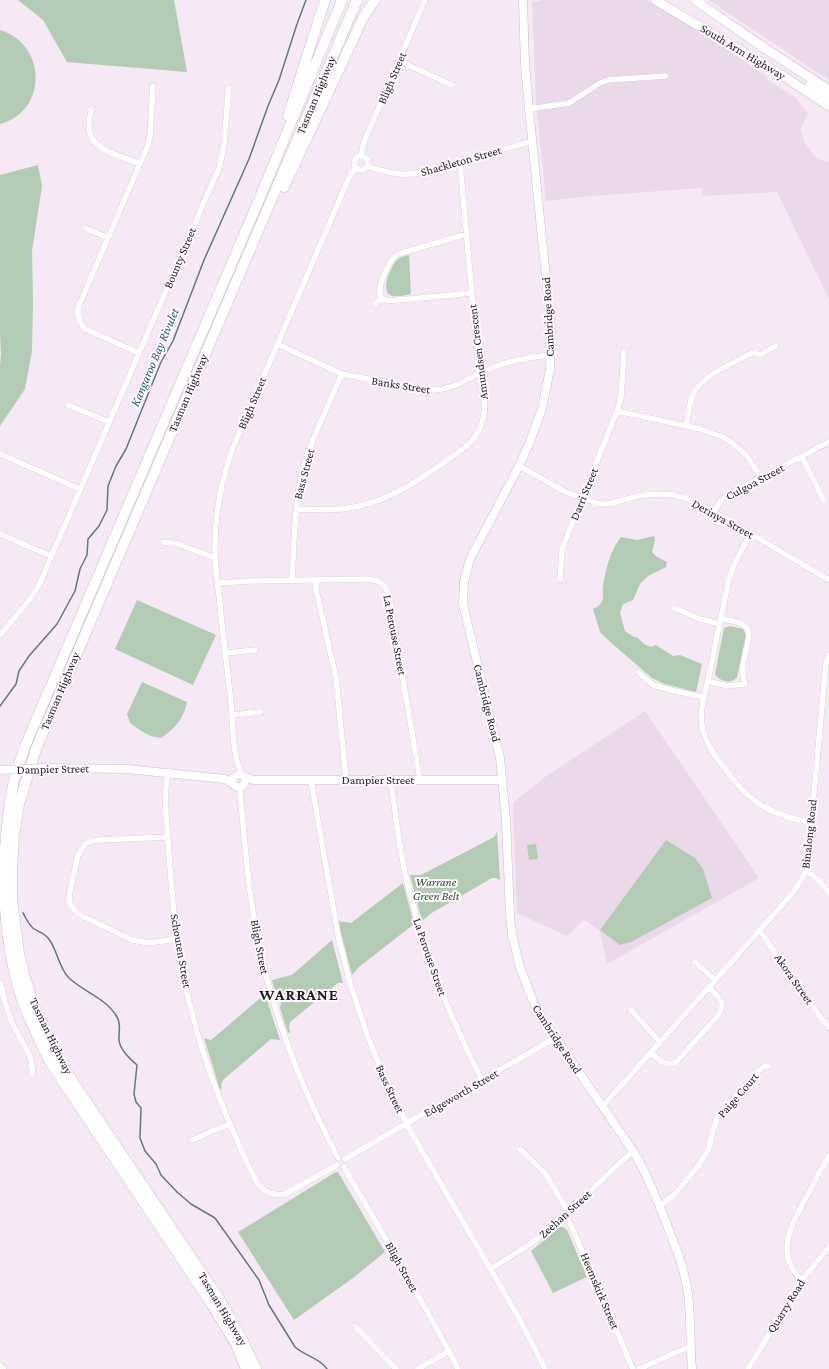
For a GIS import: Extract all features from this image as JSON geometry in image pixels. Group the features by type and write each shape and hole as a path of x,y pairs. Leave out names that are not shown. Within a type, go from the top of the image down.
{"highway":[{"path":"261,195 325,0"},
{"name":"Tasman Highway","path":"246,1369 236,1344 212,1305 55,1070 34,1032 21,997 10,956 3,913 2,863 6,823 13,785 26,744 261,195 342,0"},
{"name":"Tasman Highway","path":"256,1369 240,1335 218,1297 64,1067 35,1008 24,974 15,933 12,899 14,836 19,804 36,749 357,0"},
{"path":"213,336 364,16 376,0"}],"main road":[{"name":"Cambridge Road","path":"523,0 525,65 551,328 550,369 542,409 520,466 470,559 464,582 463,593 465,615 498,744 503,780 512,934 519,964 532,999 555,1038 633,1151 644,1171 677,1251 685,1277 689,1306 692,1369"},
{"name":"Cambridge Road","path":"524,13 527,0"},
{"name":"South Arm Highway","path":"655,0 828,104"},
{"name":"South Arm Highway","path":"695,0 829,90"},
{"path":"766,49 782,65 824,94 828,104"},
{"name":"Dampier Street","path":"0,770 98,768 168,772 238,782 253,780 503,780"}],"street":[{"name":"Bligh Street","path":"361,156 364,142 424,0"},
{"path":"399,61 452,85"},
{"path":"529,109 565,104 600,83 608,80 666,76"},
{"path":"139,353 82,326 78,320 78,308 149,141 153,86"},
{"name":"Bounty Street","path":"0,635 34,594 220,163 223,152 229,88"},
{"path":"91,109 89,131 94,142 101,147 140,164"},
{"name":"Shackleton Street","path":"367,166 391,174 412,175 532,141"},
{"path":"361,156 365,157 367,160 367,166 362,170 356,168 354,164 355,159 361,156"},
{"name":"Amundsen Crescent","path":"296,509 341,509 377,502 394,495 409,487 456,454 472,440 479,430 483,418 485,399 479,374 460,162"},
{"name":"Bligh Street","path":"338,1158 315,1112 283,1033 269,988 259,944 251,898 238,782 233,715 215,558 217,513 226,466 351,173 356,168"},
{"path":"85,228 108,238"},
{"path":"467,234 400,253 395,256 391,261 380,286 379,293 381,298 388,301 472,293"},
{"path":"375,304 381,298"},
{"name":"Banks Street","path":"277,344 342,374 425,390 447,389 457,386 490,369 514,360 550,355"},
{"path":"686,426 694,392 704,380 754,352 760,355 775,346"},
{"name":"Darri Street","path":"560,580 562,549 618,411 624,351"},
{"name":"Bass Street","path":"292,580 296,509 304,464 342,374"},
{"path":"68,405 109,422"},
{"path":"618,411 716,433 728,440 746,456 761,477"},
{"name":"Culgoa Street","path":"714,512 725,497 761,477 802,458 829,442"},
{"path":"0,454 80,489"},
{"path":"802,458 824,501"},
{"name":"Derinya Street","path":"520,466 582,499 596,503 608,504 644,495 668,494 688,499 714,512 829,580"},
{"path":"0,534 51,556"},
{"path":"750,534 732,570 704,697 701,718 703,731 715,756 739,787 751,799 785,816 810,822"},
{"path":"163,542 178,544 215,558"},
{"name":"La Perouse Street","path":"218,583 372,579 381,582 388,591 420,780"},
{"path":"316,580 316,589 336,678 346,780"},
{"path":"674,608 700,619 741,624 747,627 749,631 742,668 742,676 745,684 728,686 708,681"},
{"path":"225,653 255,650"},
{"name":"Binalong Road","path":"602,1106 798,887 806,871 810,822 826,684 826,664 829,655"},
{"path":"637,681 640,674 653,685 704,697"},
{"path":"233,715 261,712"},
{"name":"Schouten Street","path":"168,772 166,784 168,837 171,886 177,939 186,988 199,1038 229,1124 256,1181 266,1191 277,1194 285,1194 337,1165"},
{"name":"Bass Street","path":"311,780 335,923 348,976 375,1056 407,1124 531,1339 545,1369"},
{"name":"La Perouse Street","path":"391,780 397,827 407,880 417,920 431,963 449,1010 482,1080"},
{"path":"168,837 100,840 88,842 82,847 78,855 69,900 72,908 78,914 127,938 148,942 177,939"},
{"path":"806,871 819,880 829,894"},
{"name":"Akora Street","path":"760,931 820,1017 829,1026"},
{"path":"695,962 715,980"},
{"path":"0,983 11,1021 30,1056 33,1070 32,1074"},
{"path":"651,1053 666,1064 675,1064 716,1018 722,1010 723,1004 709,987"},
{"path":"631,1010 660,1042"},
{"name":"Edgeworth Street","path":"345,1159 555,1038"},
{"name":"Paige Court","path":"659,1207 675,1194 704,1157 710,1144 715,1123 720,1113 758,1071 765,1066 770,1066"},
{"path":"192,1140 229,1124"},
{"name":"Heemskirk Street","path":"520,1149 545,1173 566,1213 633,1369"},
{"name":"Zeehan Street","path":"490,1269 541,1236 633,1151"},
{"path":"802,1280 795,1272 790,1262 787,1245 789,1232 829,1156"},
{"path":"343,1157 345,1159 346,1163 344,1166 340,1167 337,1165 336,1160 338,1158 343,1157"},
{"name":"Bligh Street","path":"344,1166 382,1231 458,1369"},
{"name":"Quarry Road","path":"748,1369 802,1280 829,1247"},
{"path":"355,1326 396,1369"},
{"path":"639,1369 691,1347"},
{"path":"418,1369 449,1351"}],"shaded area":[{"path":"543,0 646,0 719,44 766,76 769,81 795,97 808,113 800,130 805,143 817,159 829,162 829,299 777,192 703,196 702,188 591,196 546,201 536,99 532,2"},
{"path":"709,0 829,0 829,80"},
{"path":"645,711 759,878 607,964 600,931 584,920 567,936 517,913 513,803 545,777"}],"green space":[{"path":"18,0 174,0 187,72 67,62 43,20"},
{"path":"0,30 16,38 27,49 33,63 36,78 33,93 27,106 15,117 0,124"},
{"path":"38,165 42,186 32,251 32,351 25,389 0,426 0,175"},
{"path":"409,255 411,294 392,296 388,294 386,290 389,273 397,260 401,257"},
{"path":"654,536 655,541 652,552 657,557 667,562 666,567 648,576 640,584 633,600 623,604 620,613 625,631 638,638 644,644 651,647 656,645 673,656 680,655 702,664 696,692 664,684 652,678 600,632 593,609 602,601 607,566 611,554 621,537 637,540"},
{"path":"137,600 216,635 193,685 115,649"},
{"path":"730,626 743,629 746,635 737,677 732,681 725,681 719,679 715,674 724,628"},
{"path":"142,682 187,702 184,713 178,723 171,731 161,738 148,735 130,723 127,714"},
{"name":"Warrane Green Belt","path":"497,832 500,880 492,878 430,914 422,921 410,875 421,875 494,837"},
{"path":"666,840 695,858 703,869 712,898 631,942 620,945 600,930"},
{"path":"536,844 538,859 529,860 527,845"},
{"name":"Warrane Green Belt","path":"403,883 414,924 359,967 352,975 338,921 351,923"},
{"path":"332,940 343,983 338,983 290,1022 290,1032 288,1033 280,1008 281,1004 278,992 274,989 272,980 292,975"},
{"path":"265,994 280,1040 271,1039 223,1080 221,1085 222,1089 220,1090 204,1038 211,1040"},
{"path":"338,1172 385,1252 353,1278 294,1320 238,1232"},
{"path":"560,1227 567,1230 587,1277 553,1293 531,1251"}],"waterway":[{"name":"Kangaroo Bay Rivulet","path":"0,706 16,684 19,671 29,656 57,624 75,591 80,569 87,555 88,539 99,526 107,510 108,486 116,466 126,449 161,362 173,341 204,260 249,159 279,80 306,0"},
{"name":"Kangaroo Bay Rivulet","path":"23,913 28,923 48,938 65,974 75,983 101,1000 117,1017 120,1045 137,1065 134,1094 136,1102 141,1108 140,1138 145,1151 156,1164 161,1175 177,1192 191,1204 215,1218 259,1280 269,1305 295,1347 320,1362 327,1369"}],"district":[{"name":"WARRANE","path":"299,994"}]}
